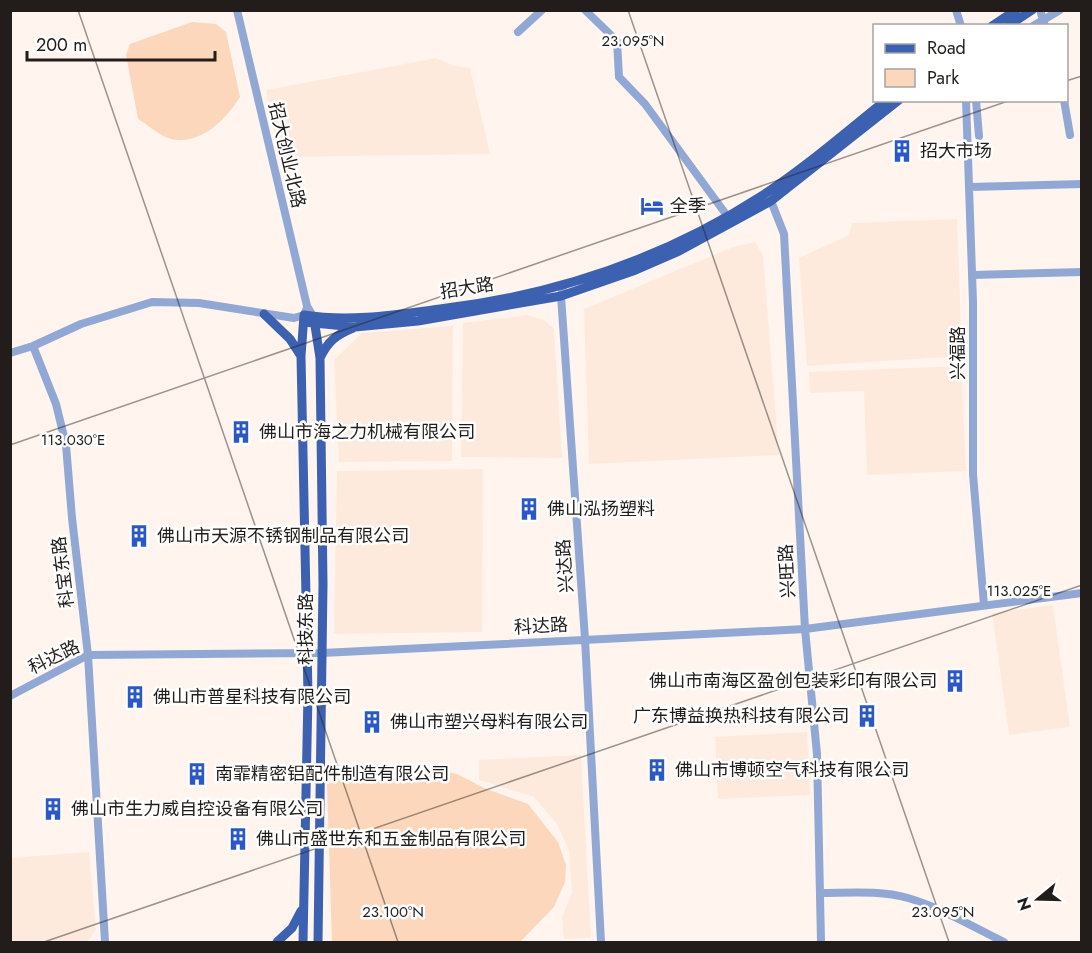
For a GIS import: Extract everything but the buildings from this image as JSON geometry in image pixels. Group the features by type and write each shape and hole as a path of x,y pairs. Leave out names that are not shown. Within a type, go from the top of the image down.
{"main road":[{"path":"995,24 1016,10"},
{"path":"1011,24 1032,10"},
{"name":"招大路","path":"306,317 373,318 562,292 681,243 769,197 884,102"},
{"name":"招大路","path":"306,317 355,327 418,321 562,292 633,272 679,251 769,197 896,102"},
{"path":"264,314 290,339 301,356"},
{"path":"303,942 307,653 301,356 306,317"},
{"name":"科技东路","path":"306,317 320,357 322,653 318,942"},
{"path":"320,357 326,345 336,336 355,327"},
{"path":"277,942 292,928 303,908"}],"street":[{"name":"招大创业北路","path":"237,10 306,317"},
{"path":"518,32 542,10"},
{"path":"585,10 617,41 619,77 645,104 728,217"},
{"path":"1040,10 1044,22 1060,10"},
{"name":"兴福路","path":"966,102 972,275 973,474 984,605"},
{"path":"976,102 979,136"},
{"path":"1064,102 1070,135"},
{"path":"969,187 1082,184"},
{"name":"兴旺路","path":"769,197 784,234 805,629 817,754 821,942"},
{"path":"972,275 1082,272"},
{"name":"兴达路","path":"562,292 585,639 601,942"},
{"name":"招大路","path":"10,353 33,346 81,324 152,302 199,303 264,314 306,317"},
{"name":"科宝东路","path":"33,346 56,404 66,445 88,655 105,942"},
{"name":"科达路","path":"10,696 88,655 322,653 805,629 1082,594"},
{"path":"820,893 879,893 907,898 951,914 1004,942"}],"shaded area":[{"path":"436,58 455,66 470,68 490,154 279,157 266,90"},
{"path":"957,219 962,356 807,366 799,258 849,235 852,223"},
{"path":"755,242 763,255 779,455 589,464 584,309 733,247"},
{"path":"528,315 544,320 554,329 562,458 461,457 463,323"},
{"path":"453,326 452,461 339,462 334,360 362,333"},
{"path":"961,366 966,471 867,475 864,391 810,393 809,372"},
{"path":"483,469 482,632 334,634 337,471"},
{"path":"1053,605 1070,727 1009,735 992,613"},
{"path":"807,732 810,795 718,799 715,737"},
{"path":"581,755 591,938 564,939 562,917 572,893 569,851 557,824 534,797 479,780 479,760"},
{"path":"89,852 96,929 91,938 86,942 11,942 11,858"}],"green space":[{"path":"192,22 216,24 226,32 240,97 212,129 193,138 171,139 138,119 126,55 130,44"},
{"path":"424,768 457,774 484,788 528,804 558,842 566,865 565,882 554,907 520,942 332,942 327,784 356,776"}],"place":[{"name":"招大市场","path":"902,151"},
{"name":"全季","path":"652,206"},
{"name":"佛山市海之力机械有限公司","path":"241,432"},
{"name":"佛山泓扬塑料","path":"529,509"},
{"name":"佛山市天源不锈钢制品有限公司","path":"139,536"},
{"name":"佛山市南海区盈创包装彩印有限公司","path":"955,681"},
{"name":"佛山市普星科技有限公司","path":"135,697"},
{"name":"广东博益换热科技有限公司","path":"867,716"},
{"name":"佛山市塑兴母料有限公司","path":"372,722"},
{"name":"佛山市博顿空气科技有限公司","path":"657,770"},
{"name":"南霏精密铝配件制造有限公司","path":"197,774"},
{"name":"佛山市生力威自控设备有限公司","path":"53,809"},
{"name":"佛山市盛世东和五金制品有限公司","path":"238,839"}]}
